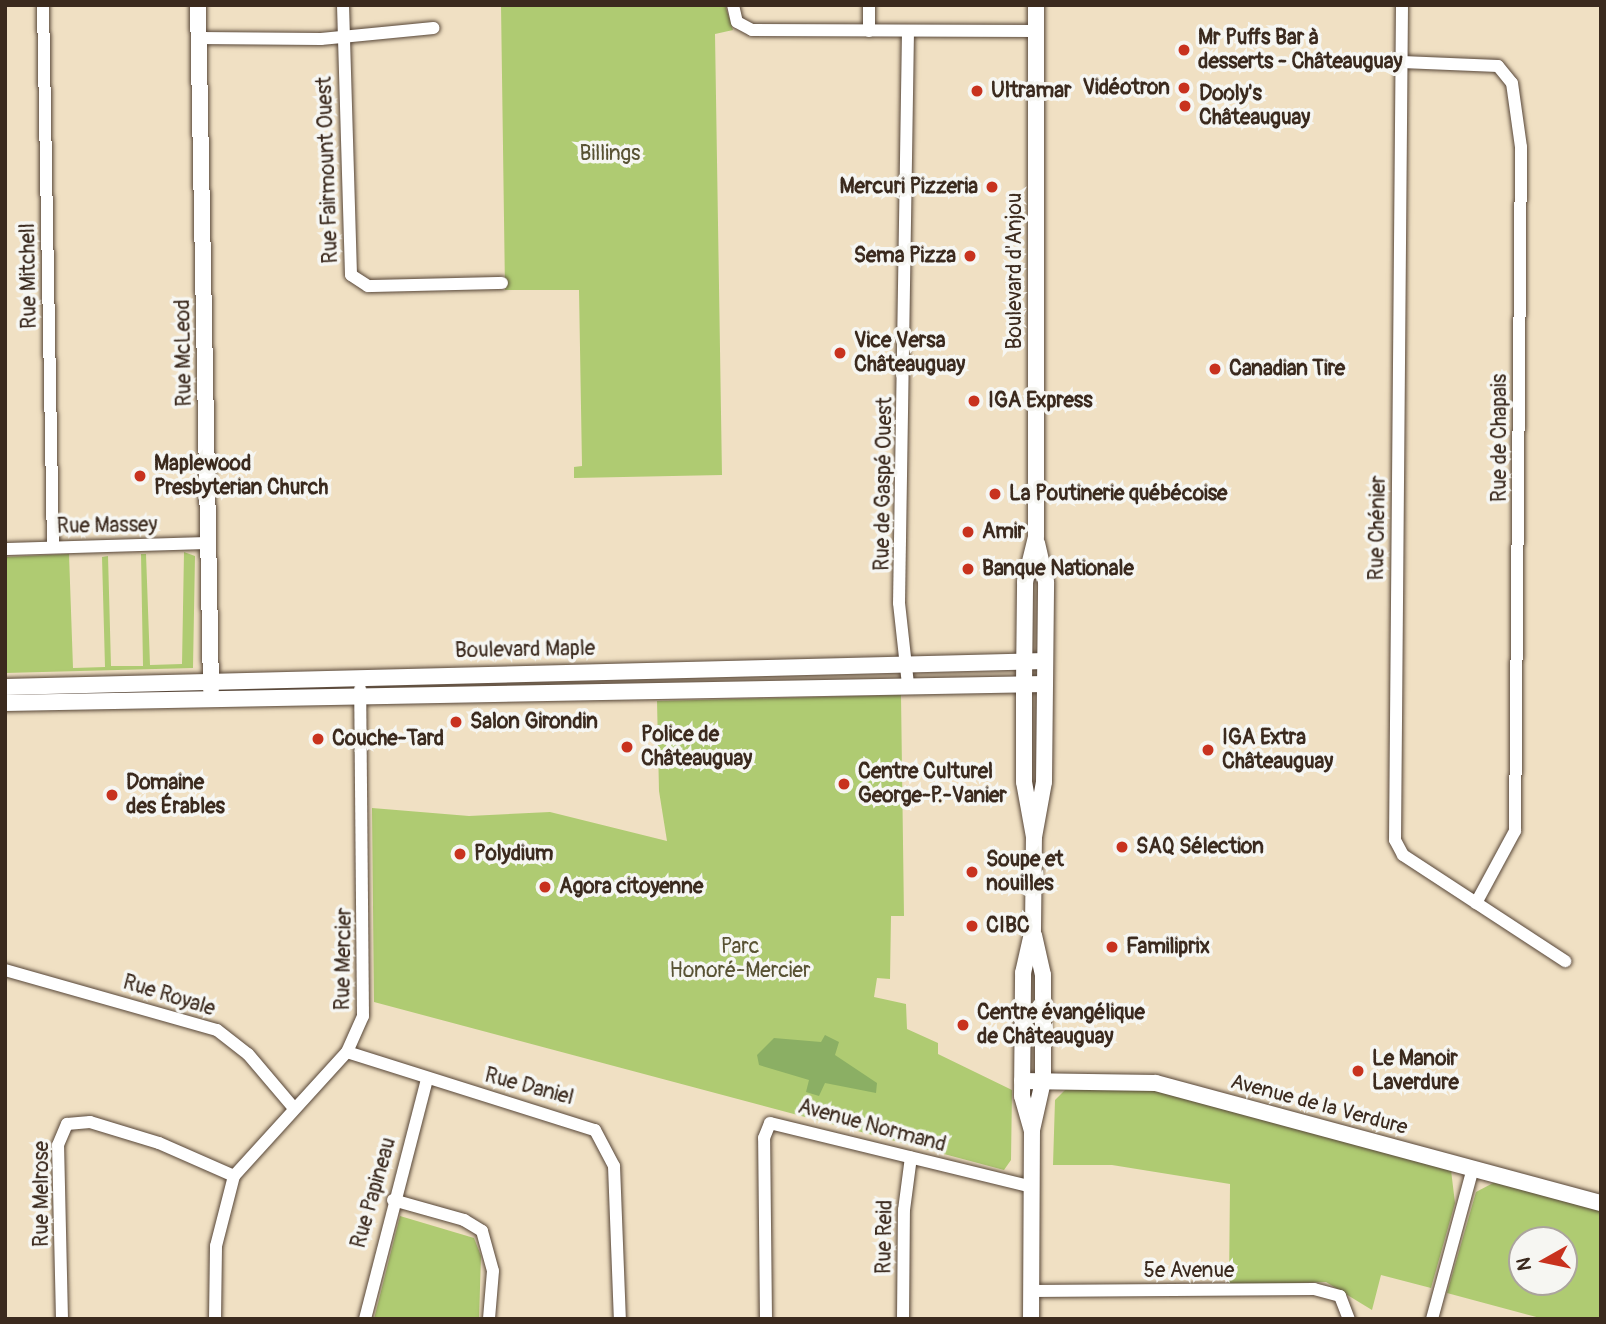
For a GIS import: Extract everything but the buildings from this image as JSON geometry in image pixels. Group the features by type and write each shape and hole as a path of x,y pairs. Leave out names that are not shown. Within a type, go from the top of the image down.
{"street":[{"name":"Rue Mitchell","path":"43,5 53,546"},
{"name":"Rue McLeod","path":"198,5 211,699"},
{"path":"343,5 344,36"},
{"path":"733,5 737,22 752,30 1037,31"},
{"path":"869,5 869,31"},
{"name":"Boulevard d'Anjou","path":"1031,1319 1032,1131 1022,1081 1023,973 1033,929 1034,837 1044,782 1046,582 1036,537 1037,5"},
{"name":"Rue Chénier","path":"1402,5 1395,840 1403,855 1565,961"},
{"path":"198,38 344,36 433,28"},
{"name":"Rue de Gaspé Ouest","path":"908,31 902,625 908,685"},
{"name":"Rue Fairmount Ouest","path":"344,36 351,275 368,286 502,283"},
{"name":"Rue de Chapais","path":"1402,62 1498,66 1512,83 1521,147 1515,831 1476,903"},
{"name":"Boulevard d'Anjou","path":"1034,837 1024,782 1024,661 1025,582 1036,537"},
{"name":"Rue Massey","path":"5,549 209,543"},
{"name":"Boulevard Maple","path":"5,687 440,673 1045,661"},
{"path":"837,665 837,687"},
{"path":"774,666 774,689"},
{"path":"706,667 706,691"},
{"path":"602,670 602,694"},
{"path":"556,671 557,694"},
{"path":"440,673 441,697"},
{"name":"Rue Mercier","path":"215,1319 216,1245 234,1176 293,1107 347,1052 363,1016 367,984 360,675"},
{"path":"5,703 1045,684"},
{"name":"Boulevard d'Anjou","path":"1032,1131 1043,1080 1043,975 1033,929"},
{"name":"Rue Royale","path":"5,970 217,1030 248,1054 293,1107"},
{"name":"Rue Daniel","path":"347,1052 426,1080 573,1119 600,1136 616,1187 620,1319"},
{"name":"Rue Papineau","path":"365,1319 393,1200 426,1080"},
{"name":"Avenue de la Verdure","path":"1022,1081 1156,1083 1601,1203"},
{"name":"Rue Melrose","path":"62,1319 58,1145 67,1124 90,1122 159,1143 234,1176"},
{"name":"Avenue Normand","path":"766,1319 768,1125 781,1122 1032,1188"},
{"name":"Rue Reid","path":"903,1319 904,1210 911,1157"},
{"path":"1432,1319 1473,1168"},
{"path":"393,1200 482,1231 493,1271 489,1319"},
{"name":"5e Avenue","path":"1031,1291 1304,1289 1345,1300 1349,1319"}],"green space":[{"name":"Billings","path":"501,5 725,5 733,30 715,34 722,475 574,478 574,467 582,466 579,290 505,290"},
{"path":"184,552 195,556 193,668 5,673 5,557 69,554 73,668 105,667 102,557 108,556 111,666 143,666 141,554 146,554 150,665 182,664"},
{"name":"Parc Honoré-Mercier","path":"901,695 904,916 891,916 890,979 877,978 874,997 906,1004 907,1029 938,1043 938,1054 1012,1090 1011,1160 1004,1170 374,1002 372,808 469,816 550,812 667,841 659,791 657,701"},
{"path":"825,1035 839,1042 835,1055 877,1083 876,1093 825,1083 819,1096 806,1092 809,1080 759,1065 757,1055 774,1038 821,1042"},
{"path":"1066,1089 1152,1089 1451,1170 1455,1203 1431,1288 1381,1275 1372,1310 1326,1282 1229,1285 1230,1184 1112,1165 1053,1165 1055,1100"},
{"path":"1495,1182 1601,1211 1601,1319 1544,1319 1447,1293 1476,1192"},
{"path":"400,1216 474,1238 481,1256 479,1319 374,1319"}],"place":[{"name":"Mr Puffs Bar à desserts - Châteauguay","path":"1184,50"},
{"name":"Vidéotron","path":"1184,88"},
{"name":"Ultramar","path":"977,91"},
{"name":"Dooly's Châteauguay","path":"1185,106"},
{"name":"Mercuri Pizzeria","path":"992,187"},
{"name":"Sema Pizza","path":"970,256"},
{"name":"Vice Versa Châteauguay","path":"840,353"},
{"name":"Canadian Tire","path":"1215,369"},
{"name":"IGA Express","path":"974,401"},
{"name":"Maplewood Presbyterian Church","path":"140,476"},
{"name":"La Poutinerie québécoise","path":"995,494"},
{"name":"Amir","path":"968,532"},
{"name":"Banque Nationale","path":"968,569"},
{"name":"Salon Girondin","path":"456,722"},
{"name":"Couche-Tard","path":"318,739"},
{"name":"Police de Châteauguay","path":"627,747"},
{"name":"IGA Extra Châteauguay","path":"1208,750"},
{"name":"Centre Culturel George-P.-Vanier","path":"844,784"},
{"name":"Domaine des Érables","path":"112,795"},
{"name":"SAQ Sélection","path":"1122,847"},
{"name":"Polydium","path":"460,854"},
{"name":"Soupe et nouilles","path":"972,872"},
{"name":"Agora citoyenne","path":"545,887"},
{"name":"CIBC","path":"972,926"},
{"name":"Familiprix","path":"1112,947"},
{"name":"Centre évangélique de Châteauguay","path":"963,1025"},
{"name":"Le Manoir Laverdure","path":"1358,1071"}]}
